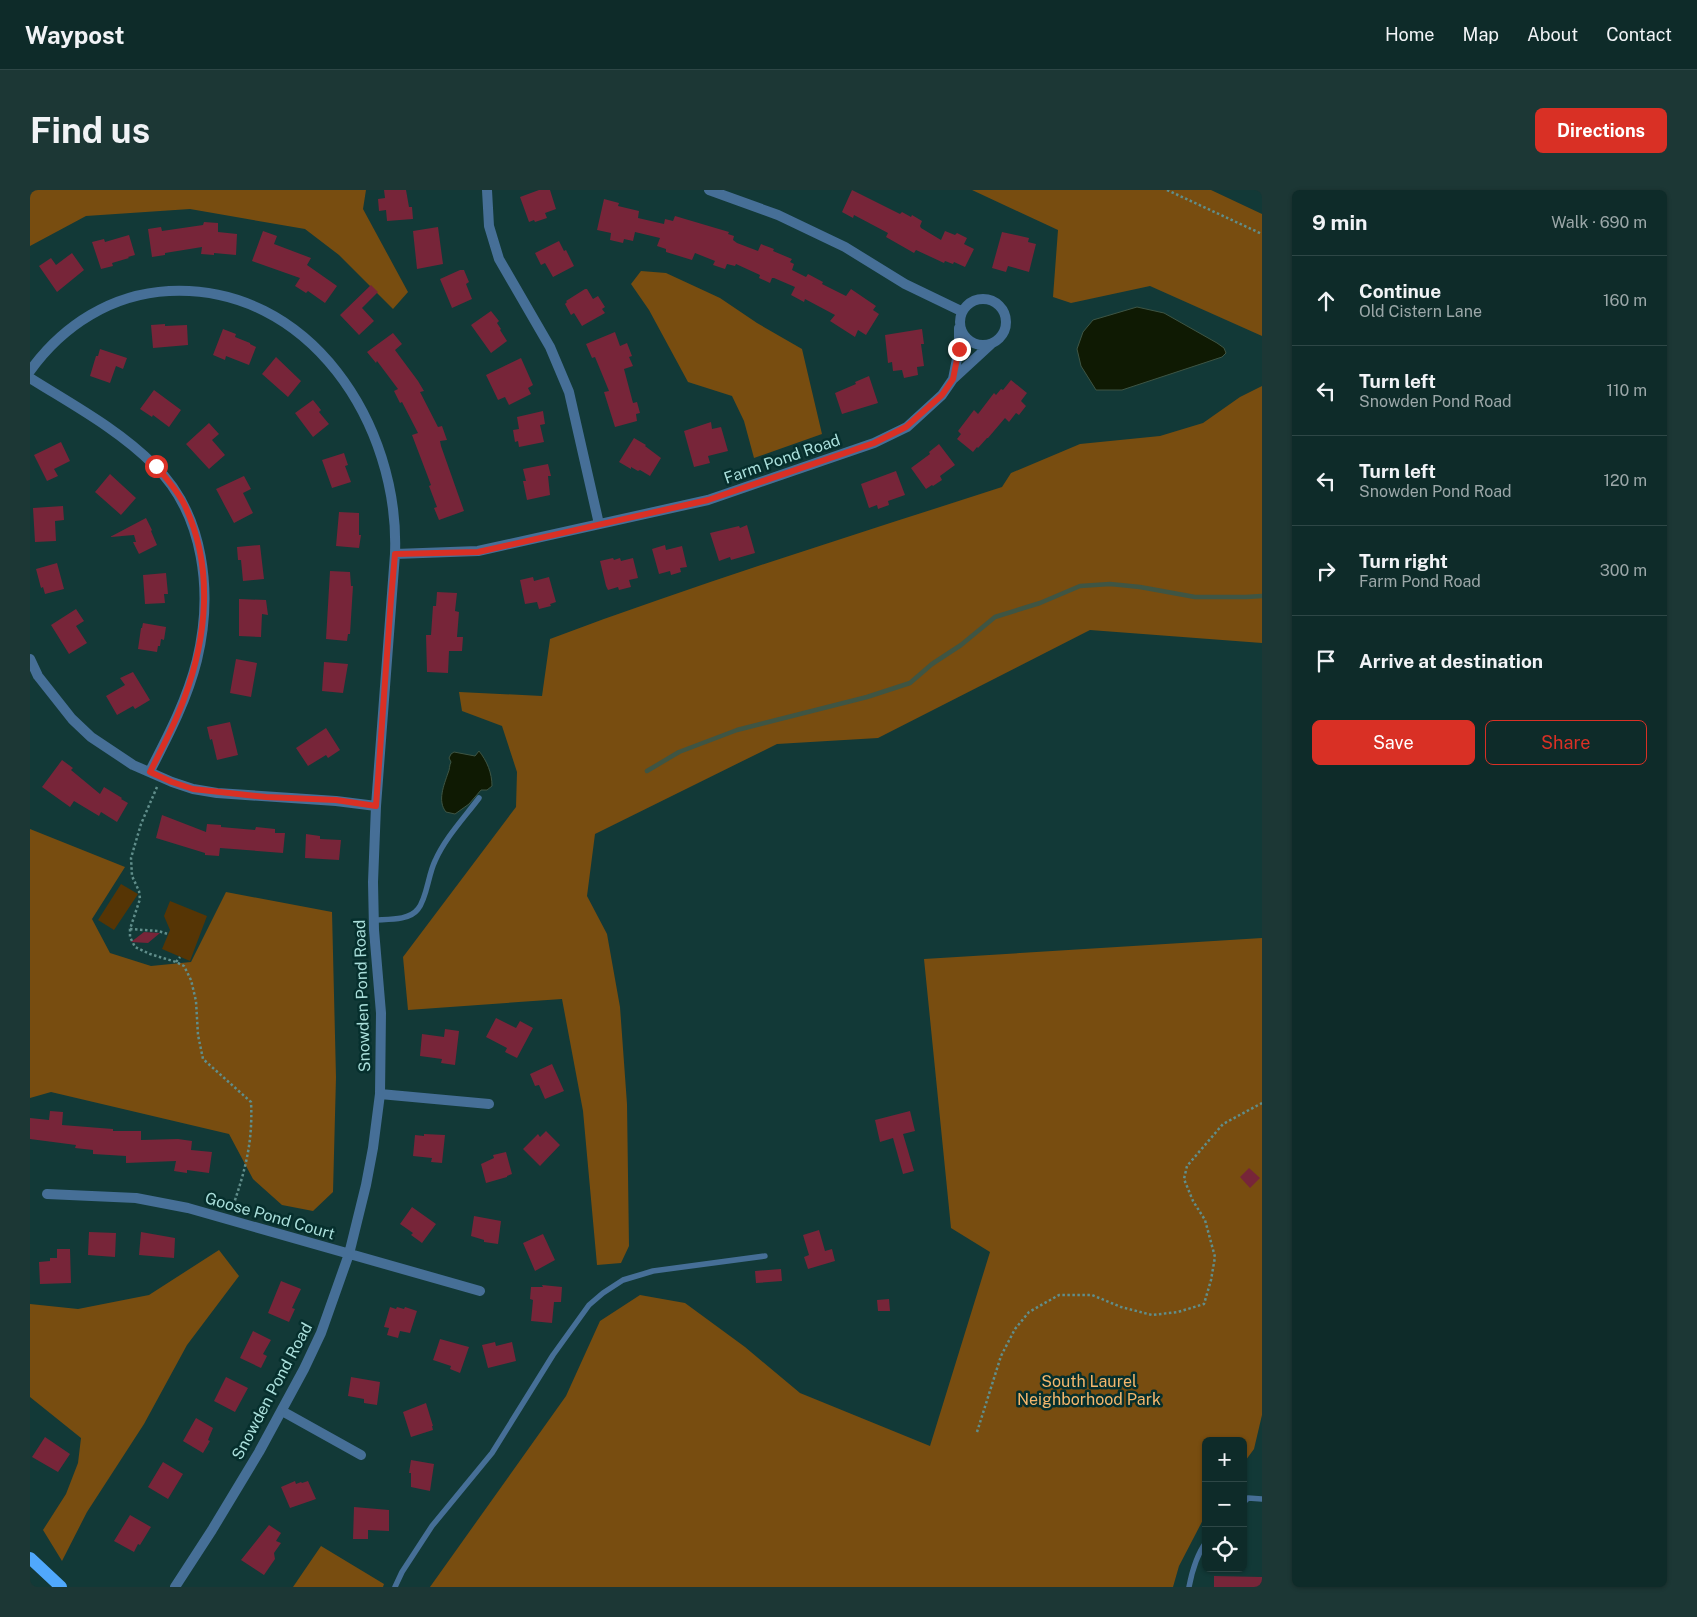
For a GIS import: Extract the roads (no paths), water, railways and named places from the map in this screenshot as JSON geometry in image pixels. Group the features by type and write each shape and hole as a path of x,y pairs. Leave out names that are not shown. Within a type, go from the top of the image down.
{"main road":[{"path":"30,1558 61,1587"}],"street":[{"path":"487,190 489,226 499,259 550,347 568,392 599,524"},
{"path":"710,190 778,215 845,247 905,284 961,311"},
{"name":"Snowden Pond Road","path":"30,371 42,354 58,338 86,317 106,306 130,297 157,292 191,290 216,293 240,300 266,311 289,326 334,366 364,413 374,435 390,483 396,529 376,806 373,882 381,1013 380,1094 366,1185 349,1254 321,1332 282,1411 217,1522 175,1587"},
{"name":"Farm Pond Road","path":"395,554 478,552 708,500 874,443 906,427 942,395 953,379 999,339 1006,326 1006,315 1002,308 994,301 978,298 966,305 961,311 959,349 953,379"},
{"path":"959,325 962,333 969,340 976,344 992,344"},
{"path":"30,378 101,421 134,446 156,466 184,505 199,544 205,594 201,641 197,661 180,710 150,772"},
{"path":"30,659 34,679 91,737 133,765 161,777 193,789 217,793 336,800 376,806"},
{"path":"380,1094 488,1104"},
{"name":"Goose Pond Court","path":"47,1194 136,1198 188,1208 480,1291"},
{"path":"282,1411 361,1455"}],"lane":[{"path":"374,920 409,916 418,910 434,862 441,849 479,798"},
{"path":"395,1587 402,1572 432,1526 492,1453 553,1355 589,1305 617,1284 638,1275 653,1271 765,1256"},
{"path":"1247,1499 1262,1499"},
{"path":"1189,1587 1198,1553 1202,1548"}],"waterway":[{"path":"647,771 679,752 737,730 867,697 910,683 932,664 961,645 995,617 1040,603 1080,586 1110,584 1140,587 1195,597 1262,596"}],"park label":[{"name":"South Laurel Neighborhood Park","path":"1089,1390"}]}
